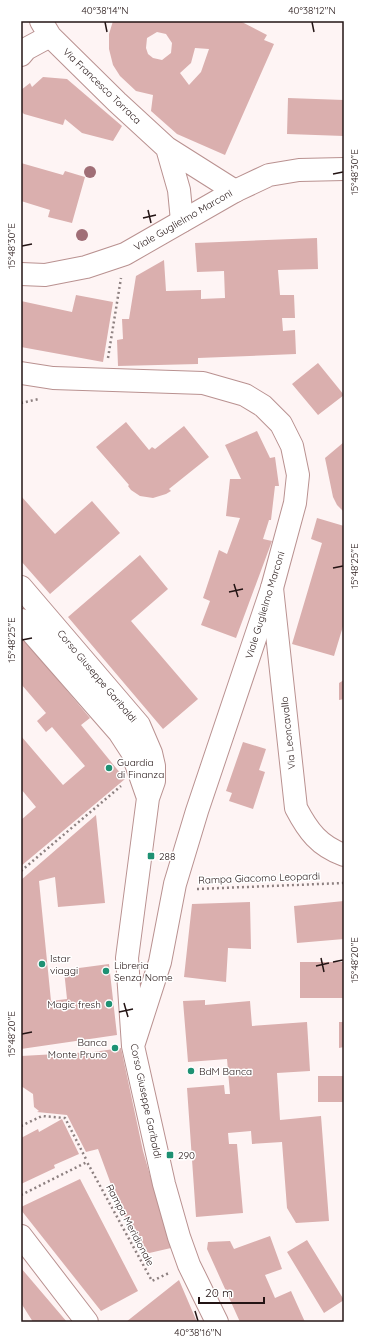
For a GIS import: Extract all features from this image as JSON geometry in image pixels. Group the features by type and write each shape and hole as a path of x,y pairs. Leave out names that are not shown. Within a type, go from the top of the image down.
{"street":[{"path":"21,55 46,28"},
{"name":"Via Francesco Torraca","path":"46,28 117,102 168,148 235,190"},
{"path":"168,148 179,190 182,221"},
{"name":"Viale Guglielmo Marconi","path":"21,274 45,275 86,267 125,254 235,190 269,175 299,170 344,169"},
{"name":"Viale Guglielmo Marconi","path":"21,373 53,378 203,383 225,388 245,395 264,406 281,424 292,446 298,475 296,503 272,588 196,811 175,884 160,962 134,1046"},
{"name":"Corso Giuseppe Garibaldi","path":"21,587 139,725 152,753 154,781 148,798 127,958 134,1046 164,1184 189,1265 217,1322"},
{"name":"Via Leoncavallo","path":"272,588 296,808 307,829 325,847 344,855"},
{"name":"Corso Giuseppe Garibaldi","path":"21,620 119,732 132,752 140,770 148,798"},
{"path":"21,1236 87,1322"}],"path":[{"path":"104,380 125,254"},
{"path":"21,871 140,770"},
{"name":"Rampa Giacomo Leopardi","path":"175,884 190,889 344,883"},
{"name":"Rampa Meridionale","path":"21,1126 42,1116 65,1118 152,1281 189,1265"},
{"path":"21,1195 88,1162"}],"building":[{"path":"113,21 240,21 267,35 264,40 274,44 225,155 177,134 151,111 153,95 136,91 120,76 113,65 109,49 109,34","holes":["157,32 166,34 172,43 171,53 162,60 153,58 148,54 146,48 147,38","195,48 209,49 201,72 189,85 180,73 191,63"]},
{"path":"43,77 67,79 122,126 113,141 82,133 65,119 63,125 24,114 21,111 21,90 30,83 32,87"},
{"path":"288,98 344,100 344,136 287,134"},
{"path":"21,163 63,175 65,171 85,177 72,223 48,217 50,210 21,201"},
{"path":"317,238 318,269 278,270 280,295 294,295 295,318 282,318 283,331 295,330 296,354 198,358 198,364 118,366 117,340 123,339 122,319 129,319 136,276 164,260 166,291 201,290 201,299 225,298 224,271 197,272 195,243"},
{"path":"76,295 113,302 103,362 21,347 21,301 72,312"},
{"path":"318,363 344,395 318,415 292,384"},
{"path":"126,422 149,450 152,447 155,449 184,426 209,457 169,489 171,491 166,494 153,498 140,496 131,490 128,486 129,485 96,447"},
{"path":"257,431 270,458 275,457 279,486 275,486 271,520 269,520 263,539 272,541 236,638 201,625 210,601 203,598 219,550 227,554 240,518 226,516 230,479 241,479 225,445"},
{"path":"344,442 344,512 337,505 333,497 325,458"},
{"path":"21,496 55,534 92,501 120,533 50,594 21,561"},
{"path":"317,518 344,526 344,623 334,656 292,644 322,543 311,539"},
{"path":"140,555 168,589 131,621 198,699 163,729 68,617"},
{"path":"21,636 90,718 81,725 125,779 21,866 21,820 36,807 21,789 21,736 63,785 85,766 52,727 46,732 37,721 46,713 21,684"},
{"path":"344,680 344,699 339,700 339,683"},
{"path":"243,742 266,749 259,770 265,772 253,809 229,801 232,793 226,791"},
{"path":"96,815 105,903 58,907 55,877 39,881 51,1001 67,999 64,970 109,964 117,1035 21,1049 21,880"},
{"path":"344,901 344,939 297,943 294,906"},
{"path":"250,902 251,949 228,948 226,982 184,977 192,904"},
{"path":"300,962 344,962 344,998 300,998"},
{"path":"205,1000 205,1005 250,1001 252,1026 307,1022 310,1071 277,1073 280,1120 321,1116 329,1221 296,1223 287,1208 282,1142 252,1144 251,1131 228,1133 229,1144 237,1144 243,1213 196,1217 187,1088 224,1085 225,1094 230,1094 227,1059 188,1062 183,1001"},
{"path":"339,1022 344,1022 344,1047 339,1048"},
{"path":"121,1048 143,1151 171,1248 145,1254 119,1206 98,1149 86,1152 67,1115 37,1112 39,1111 34,1107 33,1094 21,1086 21,1056 93,1052"},
{"path":"318,1076 344,1076 344,1102 318,1102"},
{"path":"62,1119 79,1154 54,1165 55,1168 21,1184 21,1138 38,1129 39,1132"},
{"path":"80,1179 138,1291 101,1311 21,1210 21,1207"},
{"path":"270,1236 282,1269 265,1275 275,1298 291,1291 305,1322 240,1322 207,1249 208,1242 230,1241 234,1249"},
{"path":"307,1240 344,1300 324,1313 287,1252"},
{"path":"21,1268 67,1322 33,1322 21,1303"},
{"path":"179,1280 197,1322 126,1322"}],"place":[{"name":"Guardia di Finanza","path":"109,768"},
{"name":"288","path":"151,856"},
{"name":"Istar viaggi","path":"42,964"},
{"name":"Libreria Senza Nome","path":"106,971"},
{"name":"Magic fresh","path":"109,1004"},
{"name":"Banca Monte Pruno","path":"115,1048"},
{"name":"BdM Banca","path":"191,1071"},
{"name":"290","path":"170,1155"}]}
